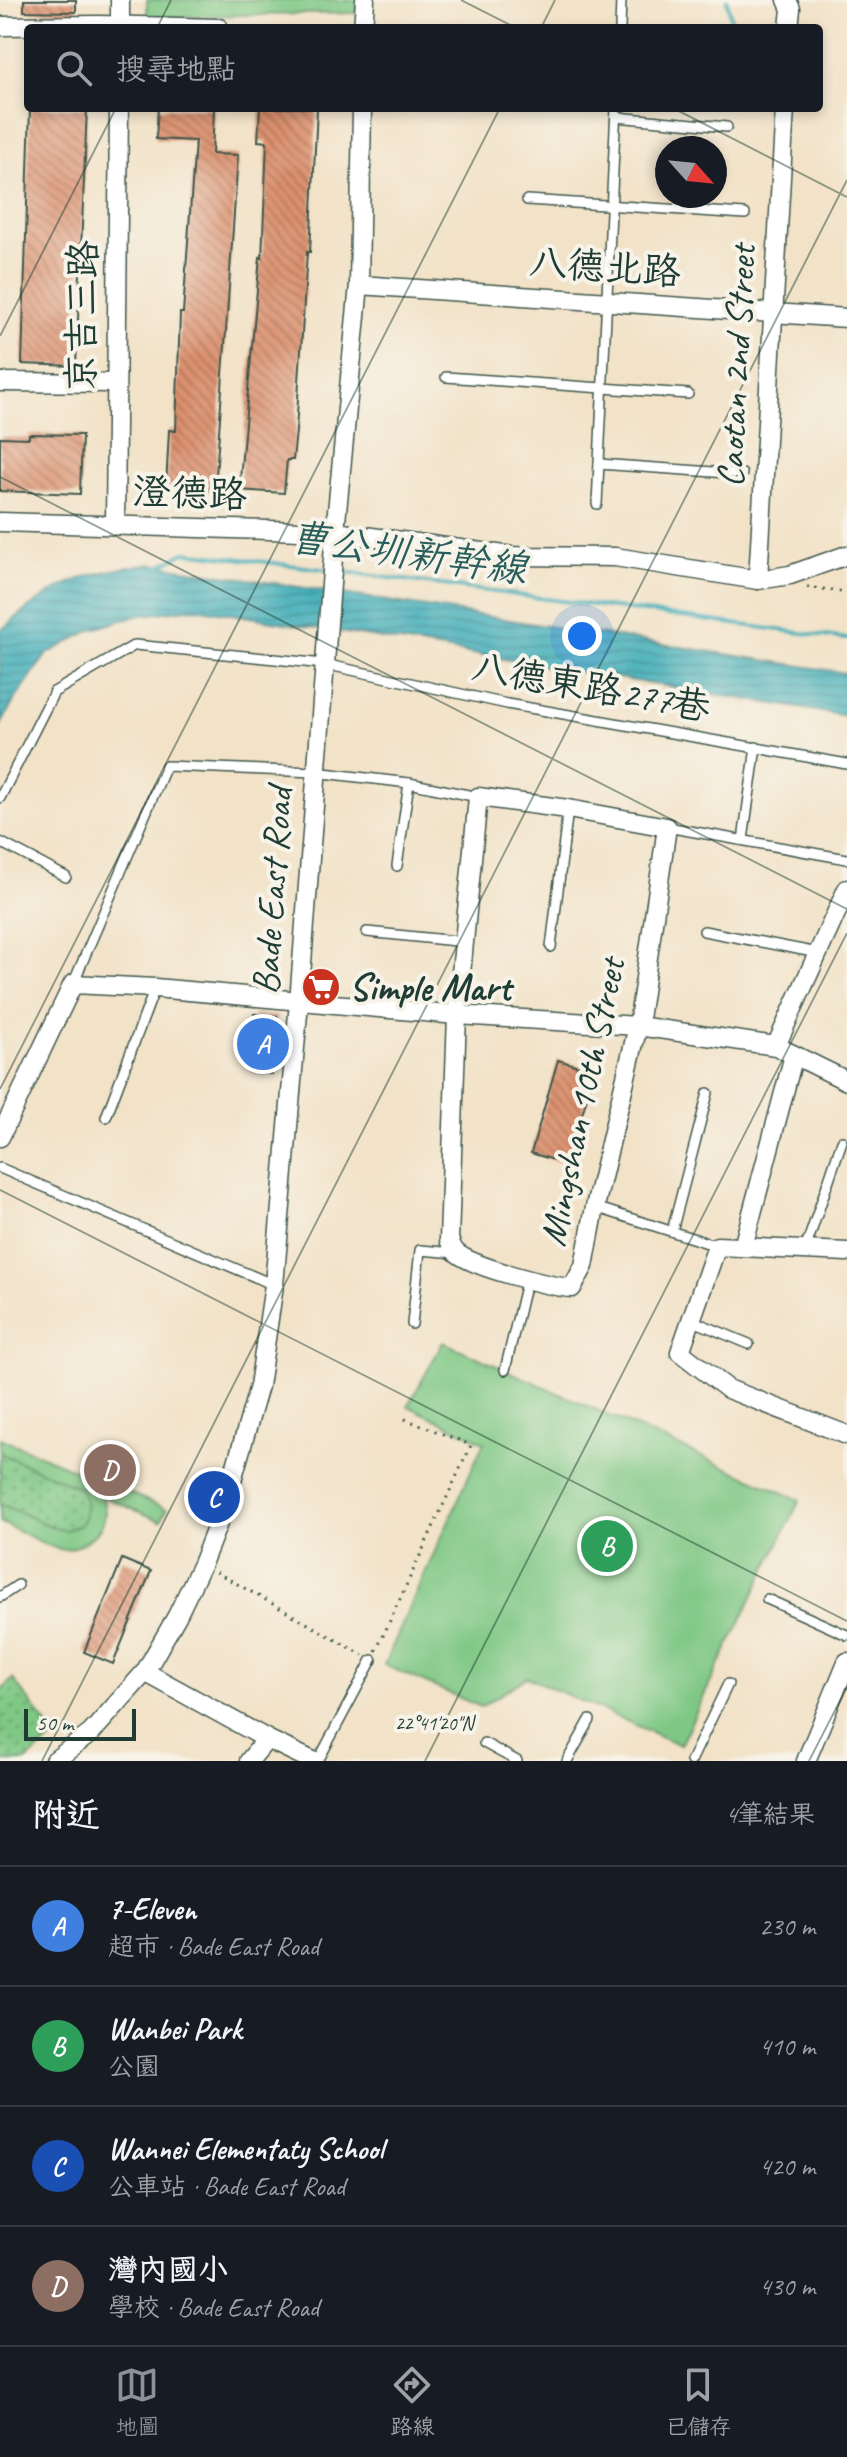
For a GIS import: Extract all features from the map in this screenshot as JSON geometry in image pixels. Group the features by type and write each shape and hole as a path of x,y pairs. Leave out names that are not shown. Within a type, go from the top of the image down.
{"street":[{"path":"120,0 120,24"},
{"path":"363,24 365,0"},
{"path":"787,0 791,9 789,24"},
{"path":"0,26 24,26"},
{"name":"京吉三路","path":"115,525 119,112"},
{"name":"Bade East Road","path":"54,1761 91,1733 145,1672 177,1616 224,1508 259,1386 274,1285 335,532 359,285 362,112"},
{"name":"Caotan 2nd Street","path":"758,580 785,112"},
{"name":"八德北路","path":"359,285 847,318"},
{"path":"0,382 115,383"},
{"name":"澄德路","path":"0,522 335,532 512,556 615,557 758,580"},
{"path":"758,580 790,575 847,555"},
{"path":"456,1253 449,1240 457,1015 478,797 667,827"},
{"name":"Mingshan 10th Street","path":"456,1253 553,1287 572,1288 584,1266 638,1026 667,827"},
{"path":"776,1046 847,889"},
{"path":"0,1137 73,984 155,988 457,1015 638,1026 776,1046 847,1081"},
{"path":"743,1247 794,1055"},
{"path":"847,1252 717,1246 680,1352 728,1389 847,1435"},
{"path":"806,1761 847,1662"},
{"path":"145,1672 267,1739 316,1761"},
{"path":"249,1761 267,1739"}],"lane":[{"path":"620,24 621,0"},
{"path":"597,504 616,113 727,127"},
{"path":"527,200 745,214"},
{"path":"446,377 688,394"},
{"path":"599,464 742,474"},
{"name":"八德東路277巷","path":"0,798 54,692 135,645 324,664 507,704 847,764"},
{"path":"743,840 756,747"},
{"path":"73,984 166,766 315,772 409,783 478,797"},
{"path":"397,866 409,783"},
{"path":"551,947 568,809"},
{"path":"667,827 847,859"},
{"path":"0,842 66,877"},
{"path":"704,931 818,953"},
{"path":"367,932 466,942"},
{"path":"106,1117 155,988"},
{"path":"672,1231 708,1093"},
{"path":"805,1250 842,1141"},
{"path":"0,1168 274,1285"},
{"path":"595,1207 717,1246"},
{"path":"412,1324 420,1250 456,1253"},
{"path":"505,1370 527,1278"},
{"path":"691,1320 749,1344"},
{"path":"0,1597 18,1585"},
{"path":"767,1599 847,1635"},
{"path":"316,1761 372,1660"},
{"path":"691,1761 728,1684"},
{"path":"567,1761 590,1720"},
{"path":"484,1743 517,1761"}],"path":[{"path":"202,1564 372,1660 471,1445 400,1417"}],"green space":[{"path":"147,0 358,0 357,13 147,17"},
{"path":"443,1342 800,1500 680,1745 527,1677 481,1707 384,1665 484,1442 408,1406"},
{"path":"0,1438 167,1509 161,1521 102,1496 105,1512 94,1535 73,1548 58,1549 45,1544 0,1522 0,1504 57,1529 67,1530 80,1525 85,1515 86,1506 80,1488 0,1453"},
{"path":"0,1453 80,1488 86,1506 80,1525 67,1530 57,1529 0,1504"},
{"path":"13,1679 55,1736 26,1761 0,1761 0,1692"}],"water":[{"path":"152,564 847,673 847,716 195,608 135,616 91,630 47,654 0,727 0,631 53,591 70,583 106,571"}],"building":[{"path":"24,0 76,0 76,12 24,11"},
{"path":"30,112 87,112 76,366 22,364"},
{"path":"158,112 214,112 212,154 238,155 215,491 166,488 169,430 176,431 180,313 183,313 195,141 156,139"},
{"path":"260,112 317,112 296,431 293,460 287,460 284,493 239,490 262,258 267,142 258,141"},
{"path":"29,434 82,435 80,494 0,491 0,437 29,438"},
{"path":"254,1014 277,1016 272,1074 249,1072"},
{"path":"558,1060 595,1071 567,1164 531,1153"},
{"path":"122,1559 151,1571 113,1664 84,1652"}],"waterway":[{"path":"727,0 732,24"},
{"name":"曹公圳新幹線","path":"158,567 186,552 329,570"},
{"name":"曹公圳新幹線","path":"337,571 847,639"}],"place":[{"name":"Simple Mart","path":"321,987"},
{"name":"7-Eleven","path":"263,1044"},
{"name":"灣內國小","path":"110,1470"},
{"name":"Wannei Elementaty School","path":"214,1497"},
{"name":"Wanbei Park","path":"607,1546"}]}
